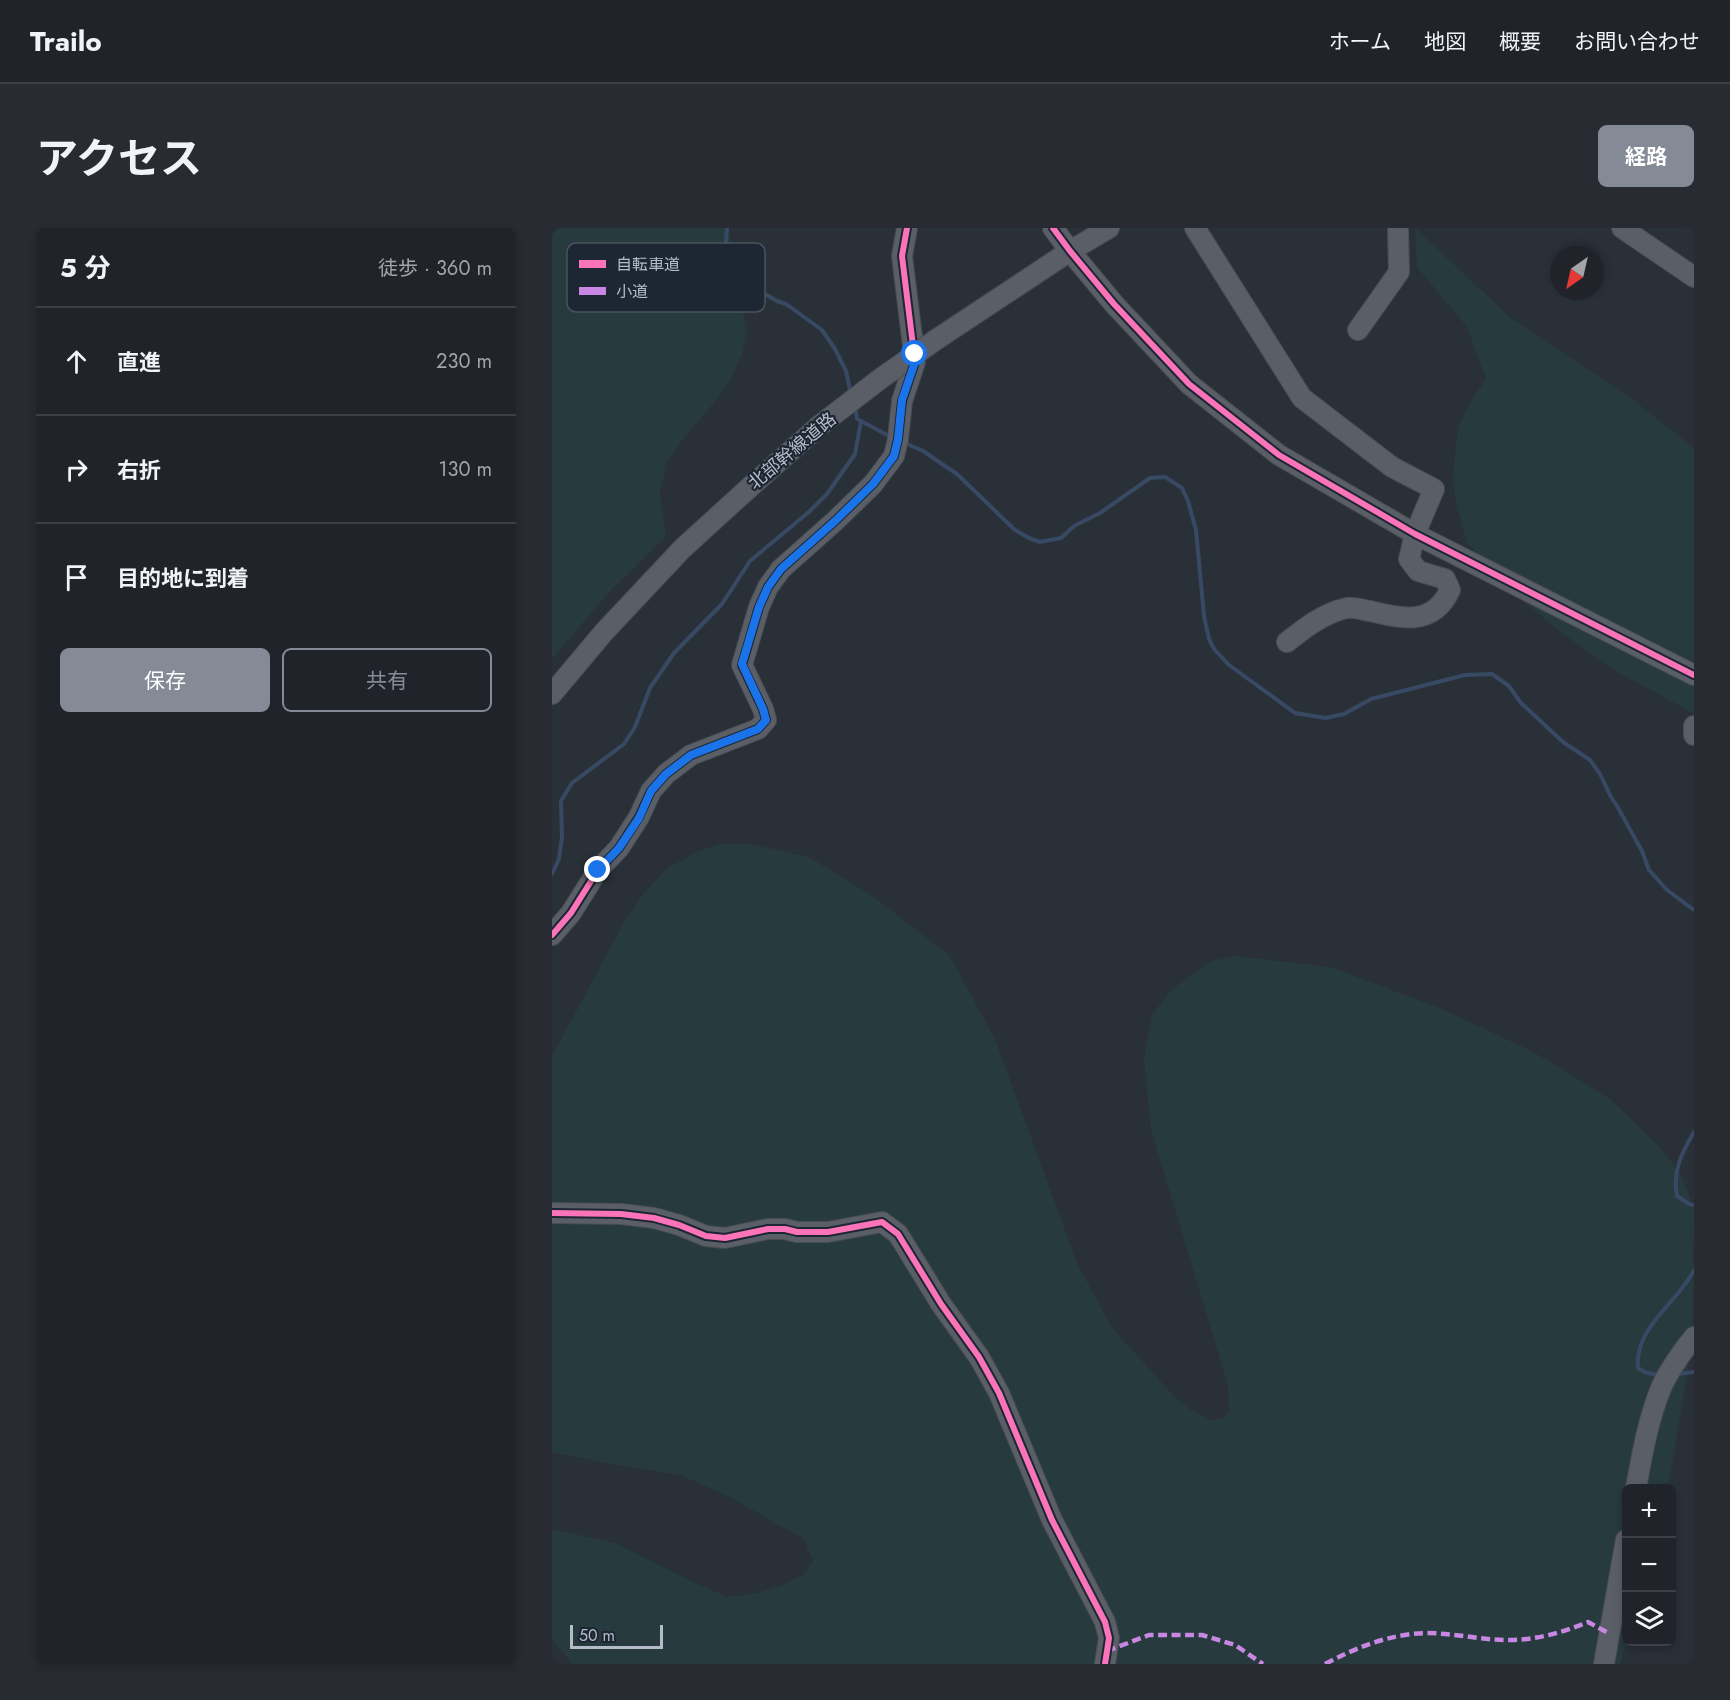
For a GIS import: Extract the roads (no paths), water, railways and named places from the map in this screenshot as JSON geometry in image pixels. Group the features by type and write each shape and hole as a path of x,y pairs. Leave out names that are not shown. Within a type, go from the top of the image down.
{"street":[{"path":"552,935 570,913 598,870 619,848 639,818 651,791 666,774 691,755 758,729 766,720 742,664 759,607 768,587 781,569 873,484 894,456 902,400 915,362 902,256 907,228"},
{"path":"1053,228 1114,304 1189,384 1279,455 1415,534 1694,675"},
{"name":"北部幹線道路","path":"552,694 604,632 683,548 819,426 937,339 1070,251 1109,228"},
{"path":"1195,228 1302,398 1392,467 1434,489 1415,534 1409,559 1418,571 1445,579 1450,590 1445,601 1437,610 1419,617 1393,616 1351,607 1329,613 1287,642"},
{"path":"1358,330 1400,272 1398,228"},
{"path":"1623,228 1694,278"},
{"path":"1694,726 1694,735"},
{"path":"552,1212 621,1214 654,1218 706,1236 725,1238 768,1228 797,1232 828,1232 882,1222 898,1234 941,1304 979,1357 999,1393 1052,1521 1105,1622 1109,1638 1105,1664"},
{"path":"1637,1484 1648,1428 1661,1386 1694,1337"},
{"path":"1604,1664 1622,1563"}],"waterway":[{"path":"726,243 727,228"},
{"path":"765,294 786,304 822,330 846,371 853,394"},
{"path":"855,407 857,419 893,438"},
{"path":"552,874 559,859 562,837 561,801 572,783 624,744 635,727 650,688 674,653 722,604 750,561 827,494 855,454 861,421"},
{"path":"903,442 923,451 957,474 1015,530 1040,542 1061,538 1074,526 1100,513 1150,478 1165,477 1182,488 1188,501 1196,530 1204,616 1209,639 1214,649 1229,665 1295,713 1326,718 1344,714 1371,699 1465,675 1492,674 1509,686 1521,703 1563,742 1590,760 1642,851 1649,870 1667,890 1694,910"},
{"path":"1694,1132 1679,1162 1676,1179 1677,1196 1694,1205"},
{"path":"1660,1375 1647,1373 1638,1368 1643,1340 1658,1316 1687,1282 1694,1270"},
{"path":"1677,1374 1694,1372"}]}
